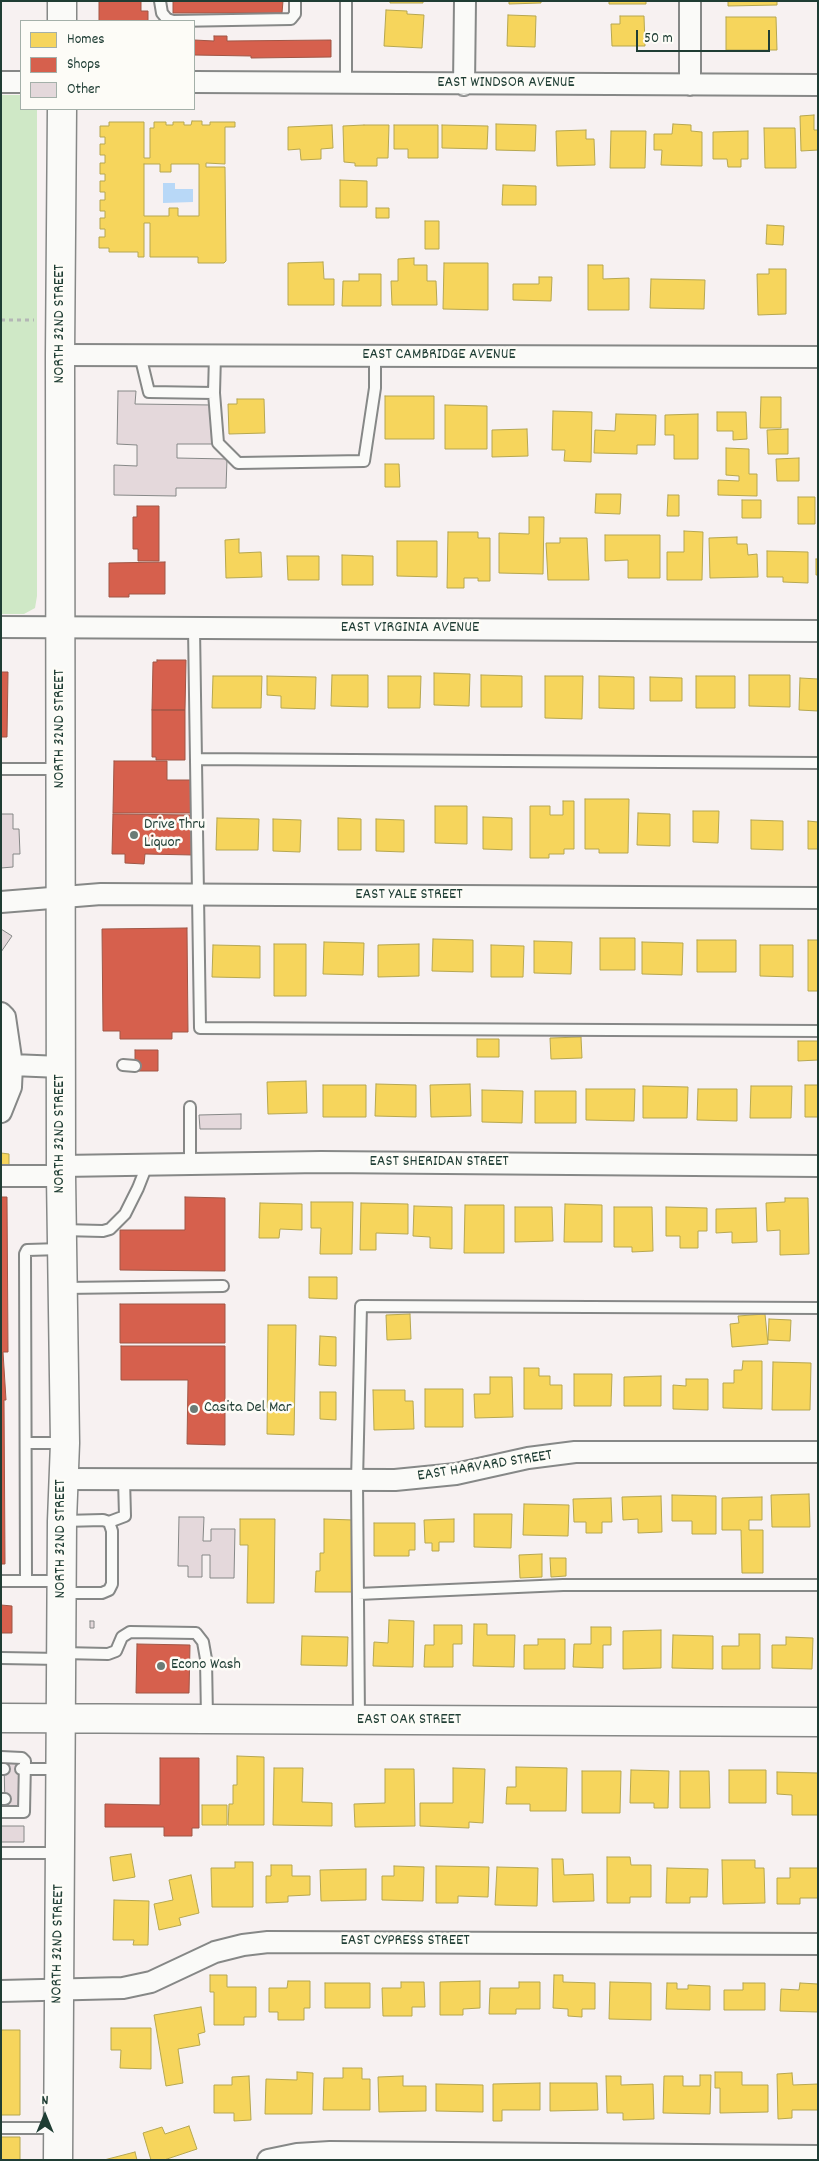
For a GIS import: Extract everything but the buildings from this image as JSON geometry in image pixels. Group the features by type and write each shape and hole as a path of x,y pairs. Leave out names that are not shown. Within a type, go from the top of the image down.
{"main road":[{"path":"62,1 62,20"},
{"name":"NORTH 32ND STREET","path":"58,2160 62,1479 64,1444 61,1171 60,354 62,110"},
{"name":"EAST OAK STREET","path":"1,1718 818,1722"}],"street":[{"path":"464,84 465,1"},
{"path":"690,1 690,85"},
{"path":"1,82 20,82"},
{"name":"EAST WINDSOR AVENUE","path":"195,82 818,85"},
{"name":"EAST CAMBRIDGE AVENUE","path":"60,354 818,357"},
{"name":"EAST VIRGINIA AVENUE","path":"1,627 818,631"},
{"name":"EAST YALE STREET","path":"1,902 102,894 818,898"},
{"path":"1,1013 5,1017 12,1065 11,1087 1,1112"},
{"path":"12,1065 61,1067"},
{"name":"EAST SHERIDAN STREET","path":"1,1176 147,1164 331,1162 818,1166"},
{"name":"EAST HARVARD STREET","path":"62,1479 403,1480 456,1474 528,1458 575,1452 818,1452"},
{"name":"EAST CYPRESS STREET","path":"1,1991 123,1988 151,1982 216,1952 243,1945 268,1942 818,1944"},
{"path":"268,2160 297,2154 330,2152 818,2156"}],"lane":[{"path":"160,1 162,13 167,18 178,20"},
{"path":"195,21 291,19 295,14 295,1"},
{"path":"346,1 346,82"},
{"path":"140,355 149,392 214,393"},
{"path":"215,355 214,393 218,443 238,463 364,461 375,388 375,356"},
{"path":"194,628 200,1028 818,1031"},
{"path":"197,758 818,763"},
{"path":"1,769 61,769"},
{"path":"123,1065 135,1066"},
{"path":"190,1107 190,1164"},
{"path":"26,1580 25,1254 27,1250 62,1239 110,1229 125,1214 147,1164"},
{"path":"62,1288 223,1286"},
{"path":"359,1720 357,1481 362,1306 818,1308"},
{"path":"26,1444 64,1444"},
{"path":"62,1521 103,1520 109,1522 125,1516 124,1479"},
{"path":"1,1581 26,1580 102,1593 109,1590 112,1584 112,1531 109,1522"},
{"path":"358,1594 564,1585 818,1585"},
{"path":"1,1658 108,1654 116,1651 122,1637 130,1632 196,1633 203,1642 208,1720"},
{"path":"1,1757 22,1758 25,1761 23,1769 26,1799 24,1812 1,1812"},
{"path":"23,1769 60,1769"},
{"path":"1,1853 60,1853"},
{"path":"1,2128 58,2128"}],"path":[{"path":"1,320 34,320"}],"green space":[{"path":"1,95 20,95 20,110 37,110 37,596 35,608 24,614 1,614"}],"water":[{"path":"163,183 175,183 175,189 193,189 193,202 163,203"}],"place":[{"name":"Drive Thru Liquor","path":"134,835"},
{"name":"Casita Del Mar","path":"194,1409"},
{"name":"Econo Wash","path":"161,1666"}]}
